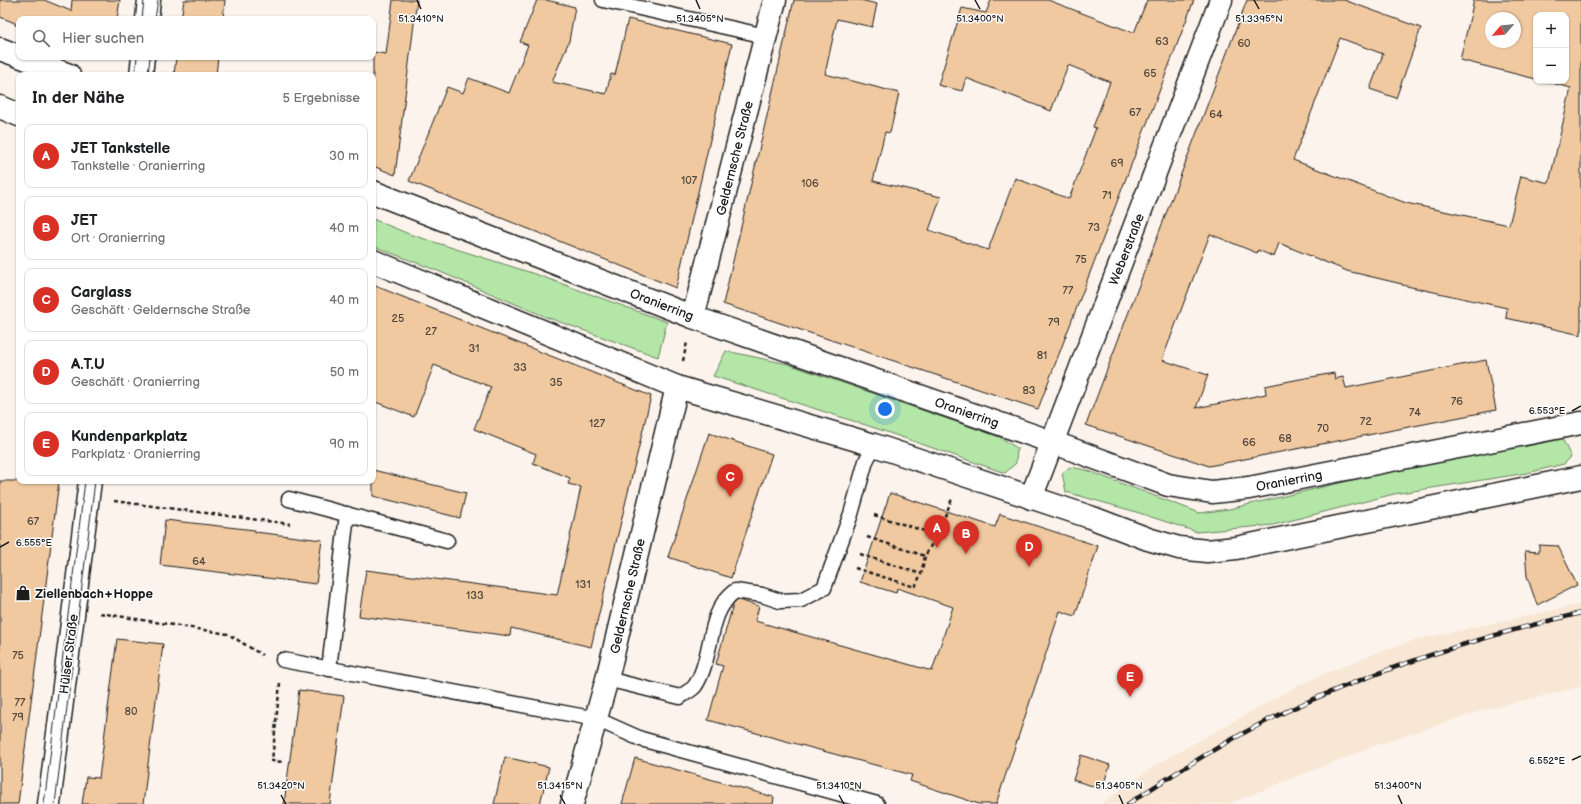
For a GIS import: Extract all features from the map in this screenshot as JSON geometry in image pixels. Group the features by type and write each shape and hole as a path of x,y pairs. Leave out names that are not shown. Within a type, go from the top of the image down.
{"main road":[{"path":"147,16 149,0"},
{"name":"Geldernsche Straße","path":"693,317 775,0"},
{"name":"Weberstraße","path":"1031,498 1221,0"},
{"path":"0,49 16,55"},
{"path":"30,60 61,72"},
{"path":"141,72 143,60"},
{"path":"0,107 16,114"},
{"name":"Oranierring","path":"376,193 693,317 1052,442 1168,485 1212,492 1249,488 1581,422"},
{"path":"376,262 677,387 874,445 1148,539 1179,548 1207,550 1236,548 1581,477"},
{"name":"Geldernsche Straße","path":"572,804 607,679 677,387"},
{"name":"Hülser Straße","path":"49,804 89,489"}],"lane":[{"path":"603,0 766,36"},
{"path":"607,679 680,697 694,687 704,665 717,616 727,597 735,591 762,595 780,600 801,600 824,588 853,508 866,461 874,445"},
{"path":"289,499 447,541"},
{"path":"329,669 347,514"},
{"path":"283,660 596,719 642,739 877,804"}],"path":[{"path":"677,387 693,317"},
{"path":"833,562 916,586 921,574 925,556 937,535 963,475"},
{"path":"89,489 297,525"},
{"path":"853,508 937,535"},
{"path":"845,530 925,556"},
{"path":"839,547 921,574"},
{"path":"74,609 228,634 262,656 283,660 272,761 283,762"}],"shaded area":[{"path":"1581,604 1581,687 1484,710 1374,746 1228,804 1101,804 1157,764 1295,687 1324,674 1384,650 1419,639"}],"green space":[{"path":"376,220 409,234 535,274 667,322 658,357 546,317 438,271 376,247"},
{"path":"726,351 788,364 1000,437 1017,448 1016,463 1005,473 875,428 713,376"},
{"path":"1562,438 1571,457 1564,464 1527,473 1394,494 1273,525 1197,532 1133,511 1066,492 1062,473 1070,467 1086,470 1200,513 1229,509 1425,463"}],"building":[{"path":"0,0 44,0 71,11 72,0 120,0 117,16 16,16 16,25 15,23 0,17"},
{"path":"184,0 225,0 223,16 181,16"},
{"path":"393,0 417,0 395,175 376,167 376,72 373,72 373,60 376,60 376,52 386,54"},
{"path":"537,0 546,0 575,7 569,41 552,82 606,94 611,74 615,75 628,19 732,44 676,288 409,181 447,87 463,93 469,78 509,93 528,45 520,42"},
{"path":"794,0 860,0 877,4 872,27 837,19 825,74 899,93 890,133 885,132 873,181 941,197 929,230 988,250 1015,178 1069,199 1096,128 1093,127 1110,82 1068,65 1051,111 966,78 962,91 938,85 962,8 986,13 991,0 1048,0 1134,33 1147,0 1194,0 1038,409 723,304"},
{"path":"1247,0 1344,0 1421,28 1396,98 1370,89 1383,54 1340,38 1293,160 1406,203 1509,225 1521,176 1549,183 1571,88 1556,84 1569,84 1569,12 1533,12 1533,78 1460,60 1474,0 1581,0 1581,335 1506,318 1507,308 1402,285 1347,271 1279,243 1274,257 1258,250 1257,253 1210,234 1162,360 1208,375 1196,408 1266,394 1265,386 1334,373 1335,379 1343,377 1346,388 1486,360 1496,410 1209,466 1086,425"},
{"path":"176,60 218,60 216,72 174,72"},
{"path":"376,286 651,396 591,647 511,628 510,636 359,616 366,570 557,595 581,487 568,484 570,478 533,463 536,454 474,429 491,387 434,365 414,417 376,402"},
{"path":"709,433 772,454 731,578 668,557"},
{"path":"376,471 466,493 460,518 373,496 373,484 376,484"},
{"path":"0,481 16,481 16,484 59,484 18,804 0,804"},
{"path":"890,493 995,527 1000,514 1098,546 1075,616 1060,611 996,804 979,804 910,781 912,775 708,720 723,666 716,664 733,605 738,600 759,606 755,621 932,671 953,607 897,588 896,593 860,582"},
{"path":"165,520 255,530 255,532 322,540 316,584 160,565"},
{"path":"1539,545 1558,546 1577,585 1537,605 1527,576 1525,551 1539,552"},
{"path":"117,639 163,644 143,804 82,804 86,777 99,778"},
{"path":"299,690 344,696 330,804 284,804"},
{"path":"1081,755 1110,765 1102,789 1073,780"},
{"path":"505,757 549,767 540,804 494,804"},
{"path":"635,758 774,797 773,804 622,804"}],"tram line":[{"path":"142,16 144,0"},
{"path":"155,16 158,0"},
{"path":"135,72 137,60"},
{"path":"148,72 150,60"},
{"path":"44,804 85,484"},
{"path":"55,804 95,484"}],"railway":[{"path":"1128,804 1224,744 1285,712 1321,696 1357,681 1430,655 1505,632 1581,613"}],"place":[{"name":"Carglass","path":"730,497"},
{"name":"JET Tankstelle","path":"937,548"},
{"name":"JET","path":"966,554"},
{"name":"A.T.U","path":"1029,567"},
{"name":"Ziellenbach+Hoppe","path":"23,593"},
{"name":"Kundenparkplatz","path":"1130,697"}]}
